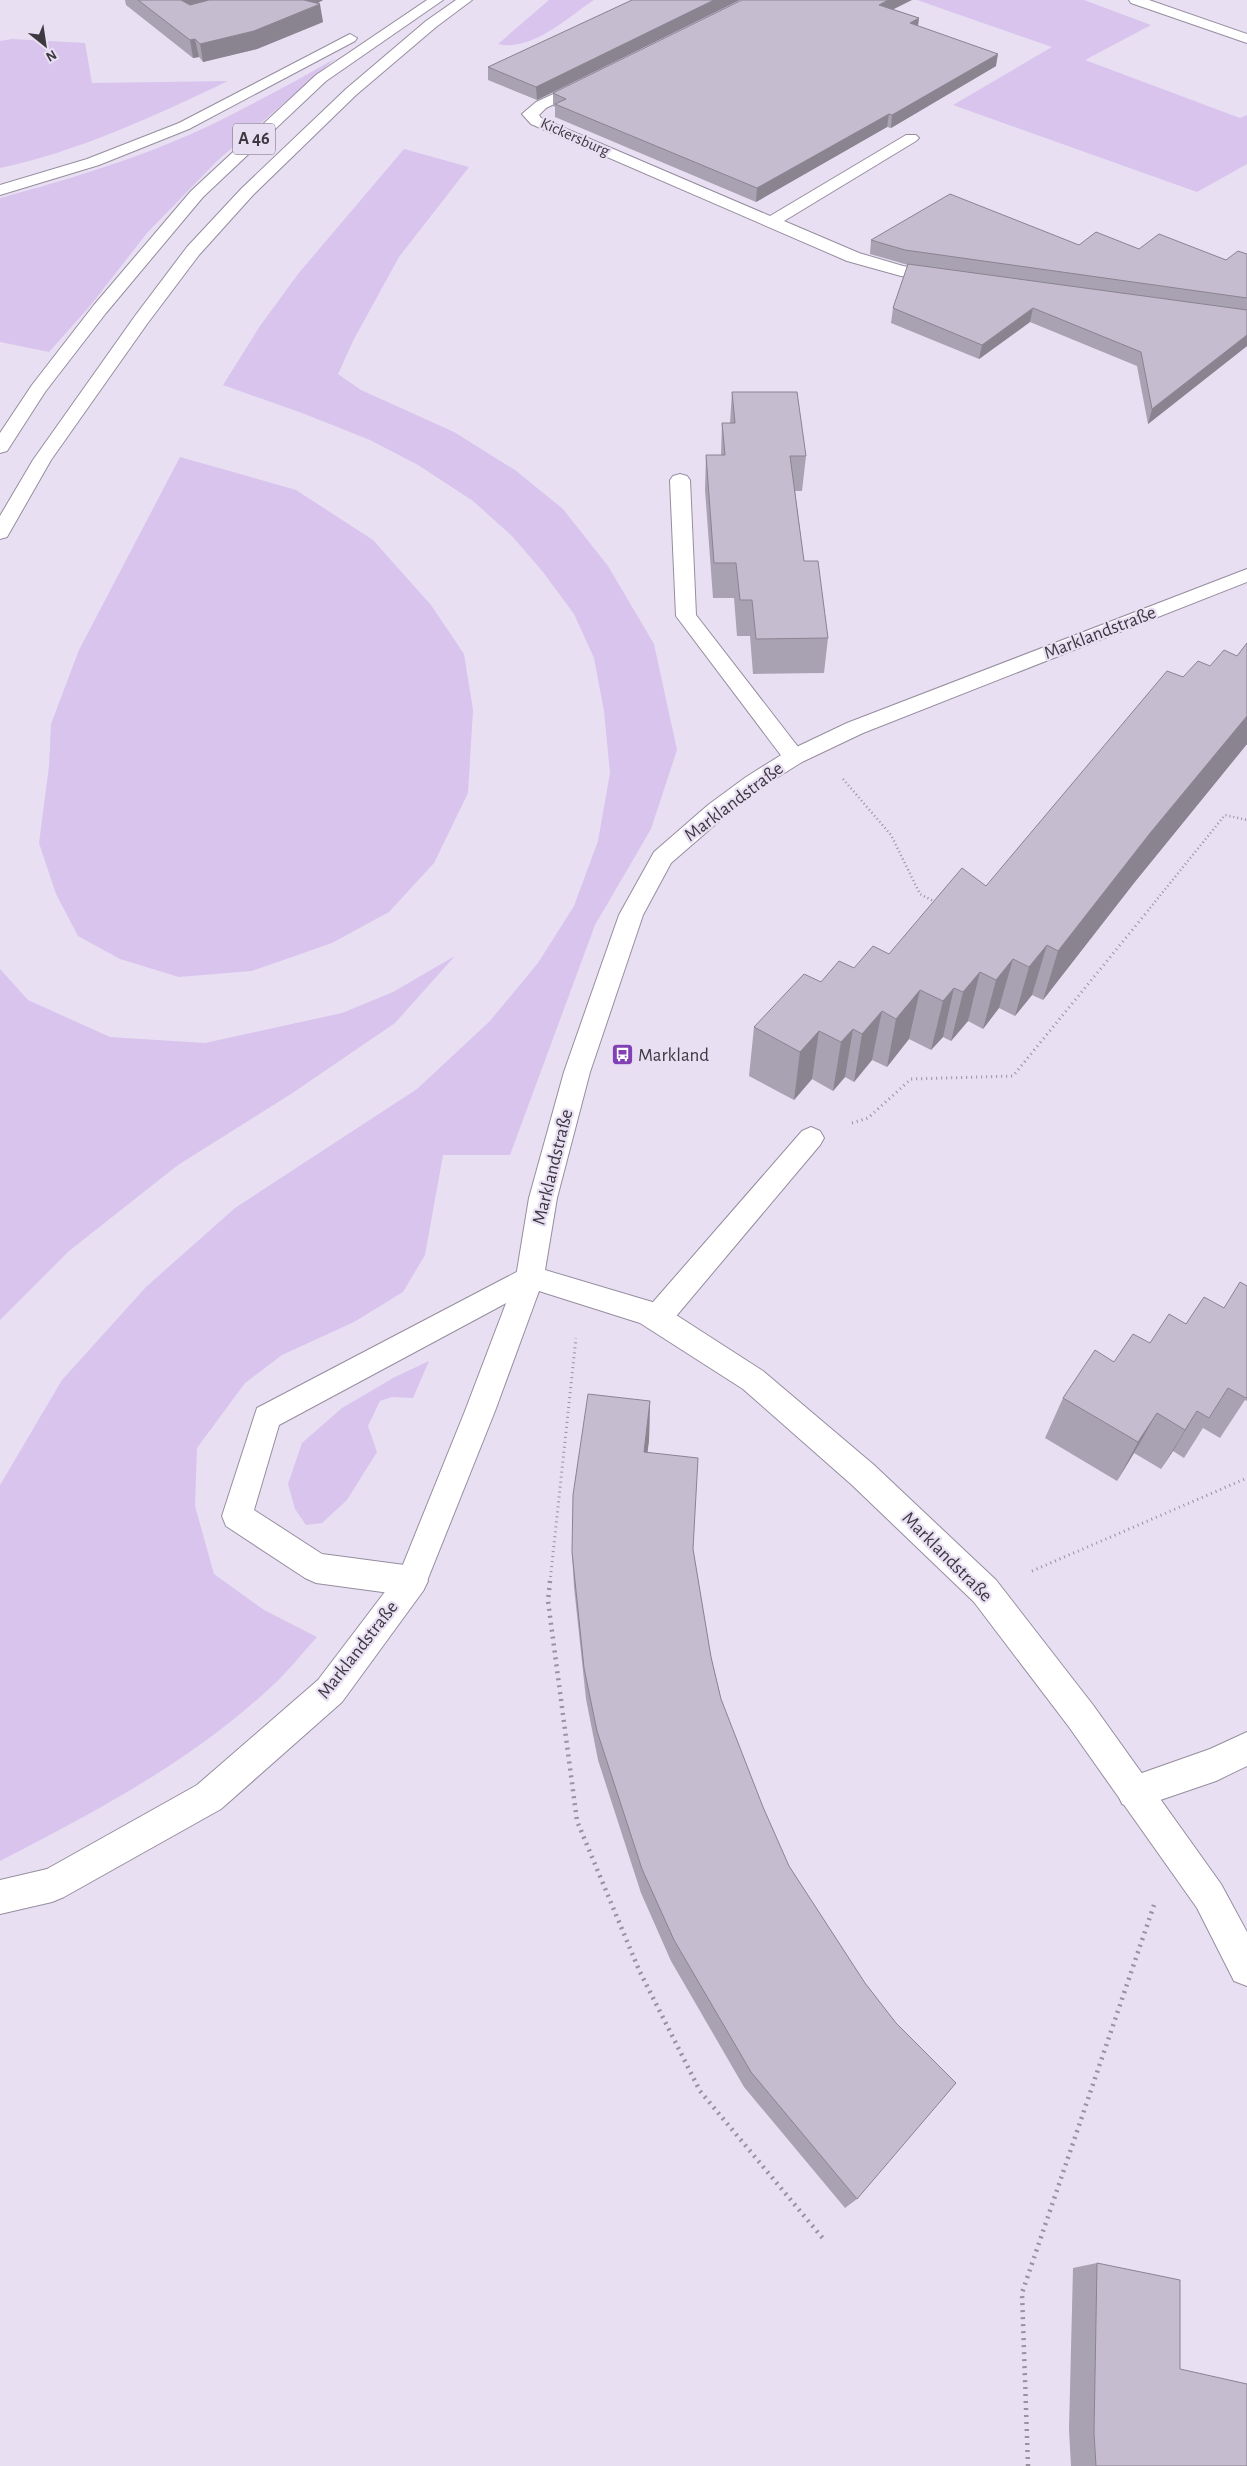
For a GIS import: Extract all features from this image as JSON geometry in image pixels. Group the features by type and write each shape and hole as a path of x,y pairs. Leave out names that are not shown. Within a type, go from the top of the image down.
{"main road":[{"path":"0,190 92,162 184,126 308,62 416,0"},
{"name":"A 46","path":"0,448 38,389 100,309 197,194 321,78 436,0"},
{"name":"A 46","path":"0,533 42,460 141,320 193,251 247,192 351,92 431,24 465,0"},
{"path":"1136,0 1247,39"},
{"name":"Kickersburg","path":"603,75 541,105 530,114 536,121 853,257 901,271 960,279"},
{"path":"771,222 911,138"},
{"path":"680,480 686,616 794,757"},
{"name":"Marklandstraße","path":"0,1897 52,1885 209,1797 330,1691 412,1581 480,1411 530,1277 542,1198 575,1081 631,915 662,858 716,811 754,782 815,746 864,724 1247,575"},
{"path":"657,1318 811,1138"},
{"path":"412,1581 316,1568 237,1516 267,1418 530,1277"},
{"name":"Marklandstraße","path":"530,1277 649,1314 753,1380 863,1475 985,1591 1081,1716 1173,1848 1209,1896 1247,1968"},
{"path":"1134,1792 1216,1764 1247,1749"}],"path":[{"path":"815,746 891,835 920,894 945,907"},
{"path":"811,1138 868,1118 911,1079 1013,1076 1225,815 1247,820"},
{"path":"581,1292 548,1601 577,1821 639,1970 700,2091 826,2241"},
{"path":"985,1591 1247,1478"},
{"path":"1028,2466 1022,2293 1173,1848"}],"shaded area":[{"path":"549,0 594,0 561,24 536,38 524,43 498,44"},
{"path":"917,0 1084,0 1151,25 1085,60 1240,118 1247,115 1247,164 1197,192 953,105 1052,47"},
{"path":"12,39 85,43 92,83 228,81 116,131 58,152 0,168 0,41"},
{"path":"336,58 218,160 147,233 90,306 49,352 0,342 0,198 84,174 166,145 234,113"},
{"path":"404,149 469,167 399,257 354,339 338,374 361,390 454,432 515,470 563,509 608,566 654,644 677,750 651,829 595,925 510,1155 443,1155 425,1255 403,1292 354,1322 282,1355 245,1383 197,1448 195,1506 214,1574 264,1610 317,1637 277,1681 241,1714 209,1739 176,1762 107,1804 0,1861 0,1485 62,1380 146,1287 235,1208 417,1089 490,1021 538,963 574,906 598,841 610,773 604,711 594,658 574,614 543,572 512,536 473,501 418,465 370,440 223,385 260,326 298,274"},
{"path":"180,457 296,490 373,540 431,605 464,654 473,710 468,793 434,863 389,912 332,943 252,971 179,977 120,959 78,936 56,894 39,843 49,766 51,724 79,650"},
{"path":"455,956 395,1023 291,1094 178,1165 69,1251 0,1320 0,969 28,1000 110,1037 205,1043 342,1013 393,992"},
{"path":"429,1361 413,1398 392,1397 380,1401 368,1426 377,1452 347,1500 322,1523 306,1525 295,1509 288,1484 302,1443 342,1408 395,1377"}],"building":[{"path":"138,0 181,0 190,5 209,0 304,0 320,4 254,31 200,44 195,39 190,40"},
{"path":"632,0 714,0 536,87 488,67"},
{"path":"742,0 888,0 879,5 919,18 910,23 998,54 892,115 889,114 757,188 555,104 566,99 553,93"},
{"path":"950,194 1079,245 1096,232 1139,249 1159,234 1226,260 1238,251 1247,254 1247,298 905,250 871,240"},
{"path":"908,264 1247,310 1247,335 1152,409 1141,352 1033,308 982,345 893,308"},
{"path":"732,392 797,392 806,456 790,456 804,561 818,561 828,638 756,639 752,600 740,600 736,563 714,563 706,455 725,455 722,423 735,423"},
{"path":"1247,643 1247,716 1151,832 1058,951 1047,945 1029,967 1013,959 996,980 980,972 963,992 954,988 943,1001 920,990 896,1019 882,1011 862,1034 853,1029 841,1042 819,1031 800,1052 754,1027 804,974 821,982 839,961 854,968 873,946 889,954 962,868 986,886 1167,671 1183,677 1198,661 1210,666 1224,650 1237,656"},
{"path":"1240,1282 1247,1286 1246,1398 1228,1388 1209,1418 1197,1411 1185,1430 1157,1413 1138,1442 1063,1398 1095,1350 1114,1362 1133,1334 1150,1343 1169,1314 1186,1324 1204,1297 1224,1308"},
{"path":"588,1394 650,1401 644,1452 698,1458 693,1549 711,1657 721,1699 763,1807 789,1866 865,1983 896,2023 956,2083 857,2199 751,2072 674,1940 642,1869 597,1731 584,1668 572,1552 573,1495"},
{"path":"1097,2263 1180,2280 1180,2369 1247,2384 1247,2466 1096,2466 1094,2433"}],"place":[{"name":"Markland","path":"622,1055"}]}
